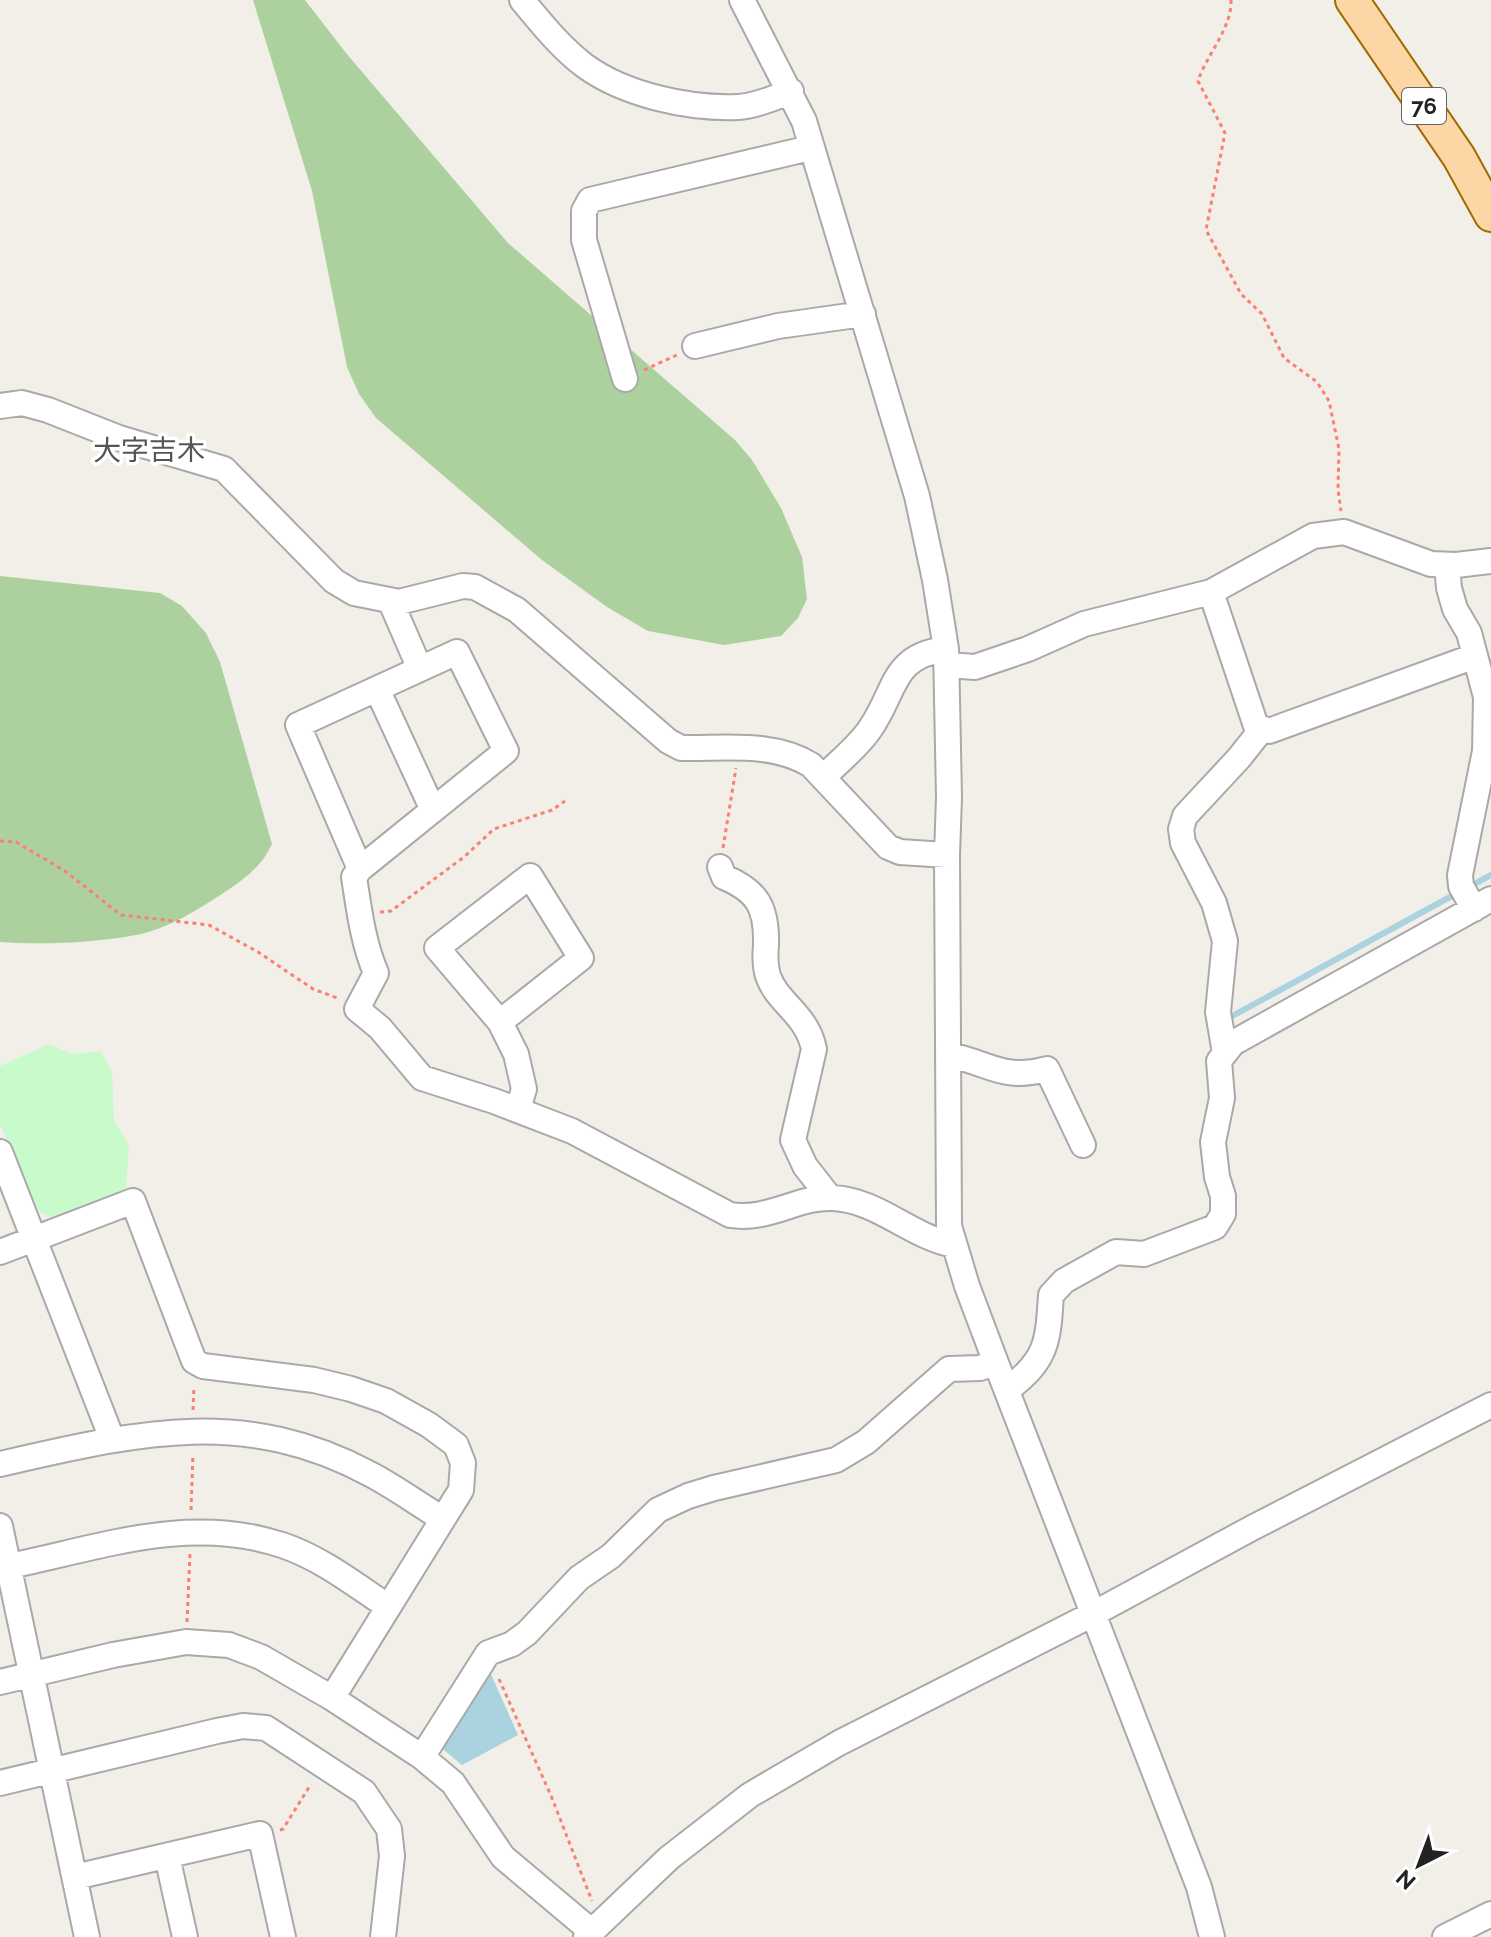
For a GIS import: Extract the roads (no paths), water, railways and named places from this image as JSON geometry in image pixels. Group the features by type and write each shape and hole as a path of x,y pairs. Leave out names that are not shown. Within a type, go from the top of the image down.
{"main road":[{"name":"76","path":"1352,0 1459,157 1491,215"}],"street":[{"path":"522,0 583,65 609,82 648,96 739,107 774,99 791,91"},
{"path":"742,0 804,121 917,496 935,580 947,657 949,1226 996,1363 1194,1873 1212,1937"},
{"path":"625,379 584,240 584,211 590,200 810,148"},
{"path":"695,346 778,326 863,314"},
{"path":"0,406 22,403 48,410 119,438 224,469 334,581 354,593 399,602 463,586 475,587 517,610 668,741 681,748 772,749 798,757 811,765 888,847 900,852 947,855"},
{"path":"823,778 869,732 902,668 924,652 975,667 1028,649 1084,624 1211,592 1313,536 1344,532 1431,564 1491,561"},
{"path":"1007,1390 1041,1357 1049,1335 1051,1295 1064,1281 1116,1252 1144,1254 1215,1227 1223,1214 1223,1196 1213,1142 1222,1098 1219,1061 1233,1043 1482,904 1461,886 1460,875 1485,751 1486,697 1469,633 1455,609 1447,565"},
{"path":"1211,592 1256,726 1269,731 1475,656"},
{"path":"390,600 420,669"},
{"path":"360,869 298,725 457,652 506,751 354,877 367,954 376,973 357,1009 380,1028 422,1078 518,1109 572,1131 730,1215 751,1218 830,1198 859,1202 932,1241 954,1245"},
{"path":"377,689 433,810"},
{"path":"1225,1053 1218,1012 1225,941 1214,903 1183,843 1181,829 1185,816 1262,729"},
{"path":"720,867 724,877 746,886 758,904 766,922 768,977 804,1021 811,1035 814,1049 793,1140 805,1166 830,1198"},
{"path":"500,1022 581,958 530,876 437,948 500,1022 516,1054 524,1089 518,1109"},
{"path":"949,1055 966,1058 1005,1074 1030,1074 1047,1069 1083,1145"},
{"path":"0,1152 112,1439"},
{"path":"0,1252 133,1201 194,1361 203,1366 314,1380 351,1389 386,1401 429,1425 456,1445 463,1463 461,1490 332,1698"},
{"path":"422,1757 488,1653 512,1644 527,1633 579,1578 611,1556 658,1510 714,1488 836,1460 866,1442 949,1369 980,1368 996,1363"},
{"path":"0,1682 113,1655 186,1642 229,1645 261,1657 332,1698 422,1757 453,1783 503,1857 593,1930 669,1858 750,1795 839,1743 1491,1405"},
{"path":"0,1464 112,1439 193,1430 249,1433 313,1450 369,1473 443,1519"},
{"path":"0,1526 4,1567 31,1675 87,1937"},
{"path":"4,1567 141,1535 191,1533 242,1536 283,1545 324,1564 387,1606"},
{"path":"0,1783 243,1726 266,1728 364,1792 389,1829 392,1856 383,1937"},
{"path":"75,1877 260,1834 283,1937"},
{"path":"167,1856 185,1937"},
{"path":"1445,1937 1491,1914"}],"water":[{"path":"487,1665 518,1735 462,1765 439,1746"}],"waterway":[{"path":"1469,887 1491,875"},
{"path":"1227,1019 1459,892"}],"district":[{"name":"大字吉木","path":"149,450"}]}
